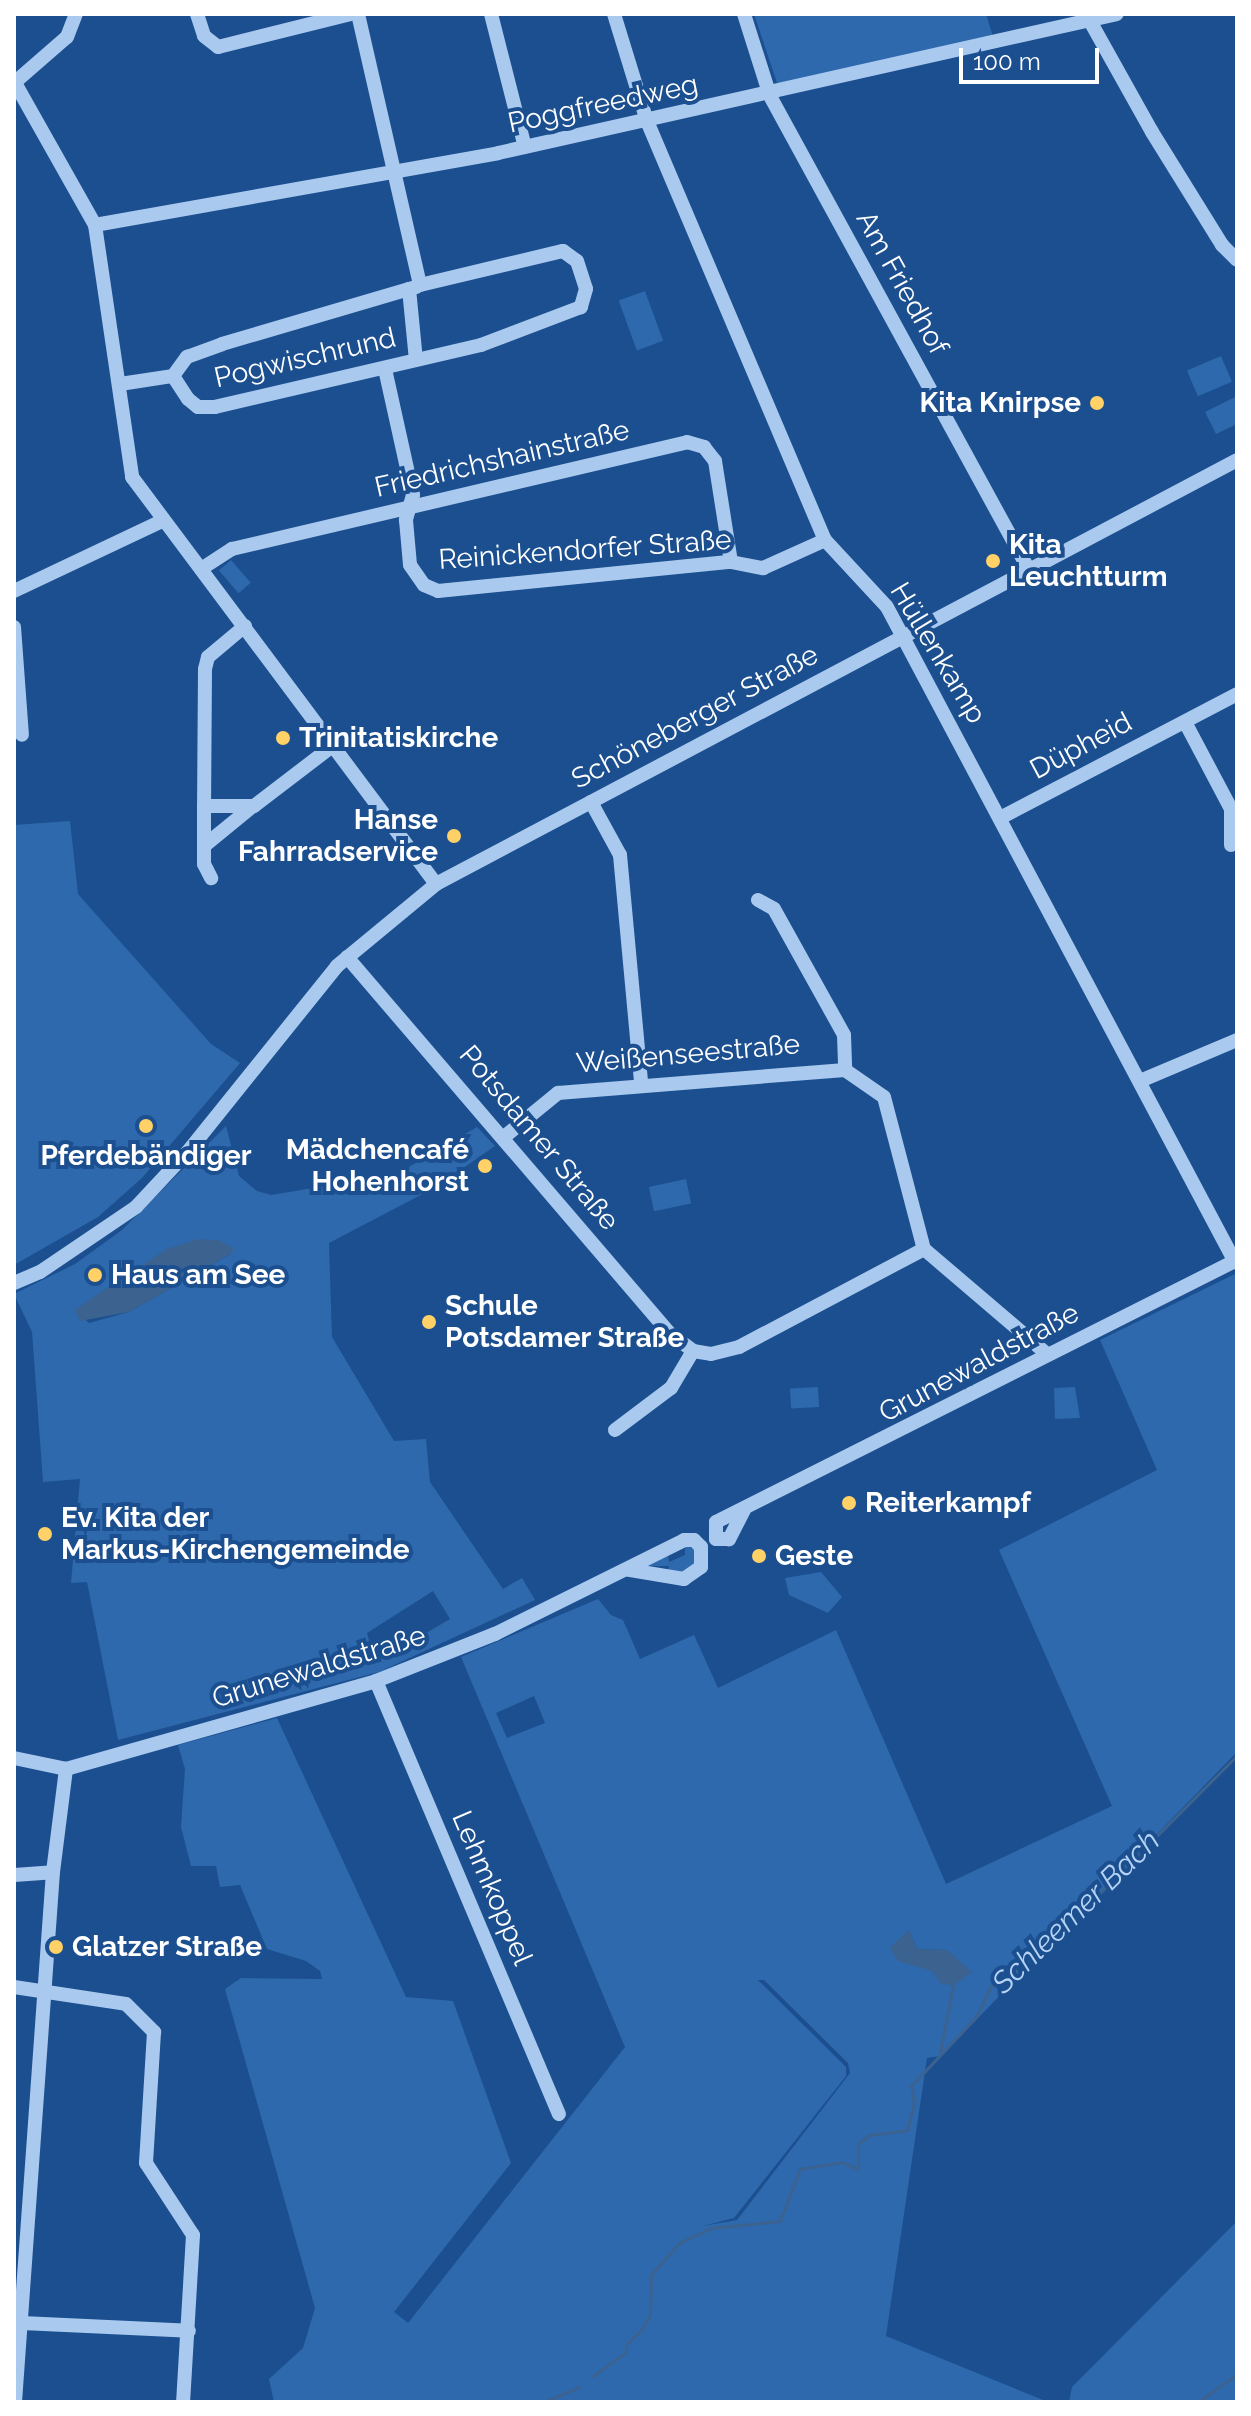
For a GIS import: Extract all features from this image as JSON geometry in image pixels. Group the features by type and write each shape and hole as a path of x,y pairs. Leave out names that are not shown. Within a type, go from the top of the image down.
{"street":[{"path":"76,14 67,37 14,83 95,225 132,477 162,521 335,744 436,884"},
{"path":"197,14 204,36 218,47 350,14"},
{"name":"Pogwischrund","path":"358,14 396,171 414,287 416,360"},
{"path":"491,14 525,147"},
{"name":"Hüllenkamp","path":"614,14 647,121 825,540 887,607 1002,817 1236,1261"},
{"name":"Am Friedhof","path":"744,14 770,96 1029,570"},
{"path":"1041,14 1046,31"},
{"name":"Poggfreedweg","path":"95,225 525,147 770,96 1117,14"},
{"path":"1090,21 1152,132 1222,245 1237,260"},
{"name":"Pogwischrund","path":"120,384 173,376 187,357 222,344 414,287 563,251 577,261 586,289 581,307 503,338 385,369 215,407 198,407 188,399 173,376"},
{"name":"Reinickendorfer Straße","path":"385,369 413,495 408,508 410,565 424,585 438,591 731,562 763,568 825,540"},
{"name":"Friedrichshainstraße","path":"201,569 232,549 687,442 704,447 715,461 731,562"},
{"name":"Schöneberger Straße","path":"14,1283 98,1233 145,1194 347,957 436,884 1237,460"},
{"path":"14,591 162,521"},
{"path":"211,878 204,846 204,675 208,657 245,626"},
{"path":"14,627 22,735"},
{"name":"Düpheid","path":"1002,817 1237,694"},
{"path":"1185,722 1231,809 1231,845"},
{"path":"204,846 335,744"},
{"path":"591,802 620,855 641,1083"},
{"path":"204,806 254,806"},
{"name":"Weißenseestraße","path":"504,1137 558,1093 641,1083 845,1070 844,1035 774,909 758,900"},
{"name":"Potsdamer Straße","path":"347,957 668,1332 693,1351"},
{"path":"1140,1081 1237,1040"},
{"path":"845,1070 884,1097 924,1249 1047,1354"},
{"path":"615,1430 671,1388 693,1351 711,1354 739,1347 924,1249"},
{"name":"Grunewaldstraße","path":"744,1510 1033,1367 1047,1354 1236,1261"},
{"name":"Schöneberger Straße","path":"14,1276 48,1264"},
{"name":"Grunewaldstraße","path":"14,1758 66,1769 376,1681 466,1647 629,1570 684,1540 694,1540 701,1547 701,1567 692,1576 676,1580 629,1570"},
{"name":"Lehmkoppel","path":"376,1681 559,2114"},
{"path":"15,2402 53,1872 66,1769"},
{"path":"14,1875 53,1872"},
{"path":"14,1987 126,2004 154,2032 146,2163 193,2235 183,2402"},
{"path":"22,2323 189,2331"}],"shaded area":[{"path":"754,14 986,14 994,40 778,86"},
{"path":"645,291 663,341 637,350 619,301"},
{"path":"1221,356 1232,382 1198,396 1187,370"},
{"path":"1237,396 1237,424 1216,434 1205,412"},
{"path":"231,560 251,583 239,593 219,570"},
{"path":"70,821 78,894 211,1044 240,1063 142,1178 98,1217 14,1265 14,825"},
{"path":"226,1126 239,1176 257,1191 271,1195 397,1174 477,1127 495,1146 436,1187 329,1243 332,1337 394,1441 426,1439 430,1482 503,1589 522,1578 535,1600 379,1672 118,1740 87,1582 71,1583 80,1479 43,1482 32,1332 14,1294 75,1264 122,1230","holes":["232,1253 129,1312 89,1323 76,1310 126,1275","433,1591 450,1619 392,1653 372,1651 367,1633"]},
{"path":"686,1179 691,1203 654,1211 649,1187"},
{"path":"198,1239 218,1240 233,1248 232,1253 129,1312 80,1321 75,1310 98,1294 167,1249"},
{"path":"1237,1273 1237,1752 941,2056 927,2058 886,2336 1048,2402 274,2402 269,2379 303,2348 315,2308 225,1989 241,1978 322,1979 320,1971 306,1961 267,1949 240,1885 220,1887 216,1866 191,1866 181,1827 185,1769 178,1745 277,1718 406,1997 453,2001 511,2163 394,2312 408,2323 625,2047 461,1657 598,1599 611,1615 623,1620 640,1659 694,1635 718,1688 836,1630 946,1884 1112,1806 999,1550 1157,1470 1100,1340","holes":["534,1696 545,1723 507,1738 496,1713","909,1930 917,1949 947,1950 972,1973 891,1948","758,1980 764,1980 848,2063 850,2073 737,2220 703,2226 734,2218 846,2076 846,2067"]},
{"path":"818,1387 819,1407 791,1408 790,1388"},
{"path":"1075,1387 1080,1418 1055,1419 1054,1388"},
{"path":"685,1546 696,1549 697,1562 690,1572 667,1574 669,1566 645,1566 668,1554 669,1562 685,1555"},
{"path":"821,1572 842,1597 828,1613 789,1595 785,1578"},
{"path":"909,1930 917,1949 947,1950 972,1972 953,1986 940,1983 932,1971 898,1961 890,1948"},
{"path":"1237,2221 1237,2402 1069,2402 1072,2387"}],"waterway":[{"name":"Schleemer Bach","path":"593,2376 626,2352 626,2345 642,2329 650,2315 651,2275 679,2243 711,2228 780,2221 800,2169 842,2162 858,2169 858,2144 869,2135 907,2130 914,2104 911,2086 976,2017 991,1986 1039,1954 1237,1755"},
{"path":"940,2052 953,1986"},
{"path":"1198,2402 1237,2374"},
{"name":"Schleemer Bach","path":"544,2402 580,2387"}],"place":[{"name":"Kita Knirpse","path":"1097,403"},
{"name":"Kita Leuchtturm","path":"993,561"},
{"name":"Trinitatiskirche","path":"283,738"},
{"name":"Hanse Fahrradservice","path":"454,836"},
{"name":"Pferdebändiger","path":"146,1126"},
{"name":"Mädchencafé Hohenhorst","path":"485,1166"},
{"name":"Haus am See","path":"95,1275"},
{"name":"Schule Potsdamer Straße","path":"429,1322"},
{"name":"Reiterkampf","path":"849,1503"},
{"name":"Ev. Kita der Markus-Kirchengemeinde","path":"45,1534"},
{"name":"Geste","path":"759,1556"},
{"name":"Glatzer Straße","path":"56,1947"}]}
